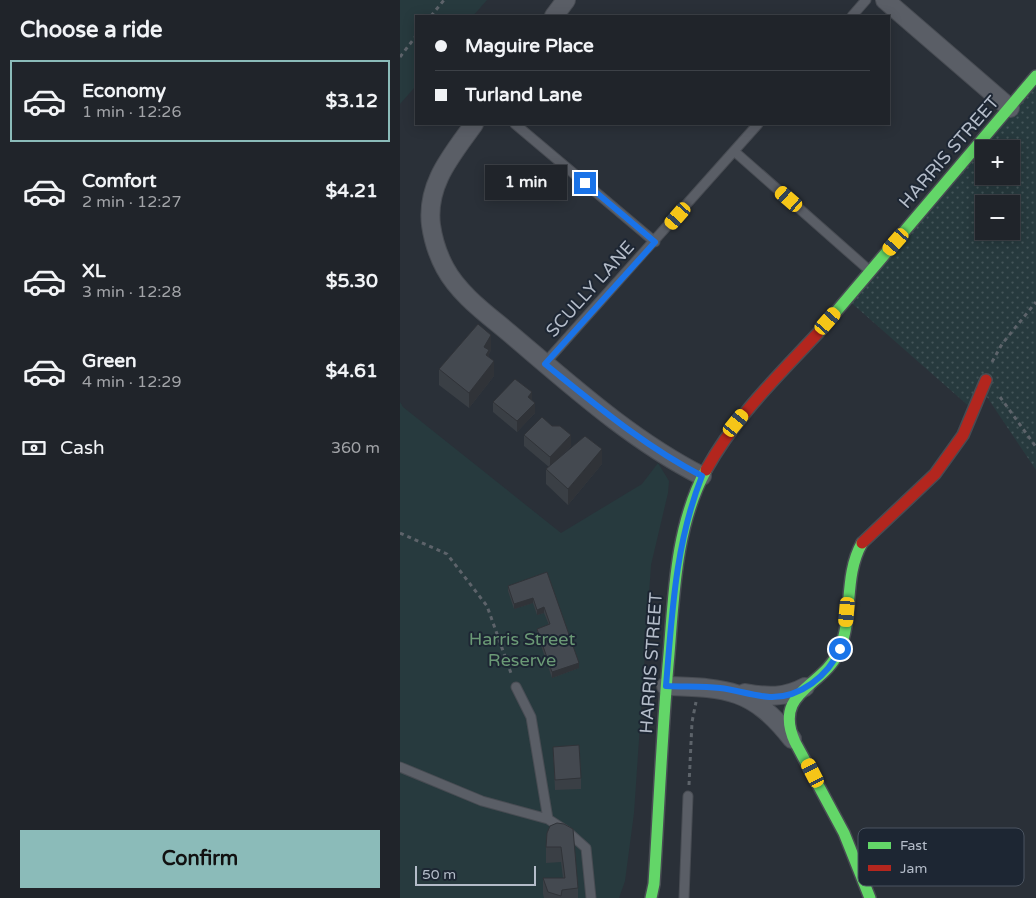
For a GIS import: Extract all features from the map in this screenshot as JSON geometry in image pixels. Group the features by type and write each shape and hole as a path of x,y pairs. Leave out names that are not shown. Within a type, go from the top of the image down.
{"street":[{"path":"555,15 566,0"},
{"path":"885,0 1010,108"},
{"name":"HARRIS STREET","path":"650,898 655,864 666,686 678,560 692,503 702,476 729,432 744,413 870,271 1036,76"},
{"path":"473,125 441,171 433,188 431,224 436,247 445,268 456,284 487,314 545,364 640,439 671,460 702,476"},
{"path":"858,864 799,747 789,724 789,713 794,697 828,669 840,649 846,622 852,565 861,544 945,462 963,434 986,380"},
{"path":"666,686 720,688 770,697 787,695 806,687"},
{"path":"720,688 750,698 772,715 799,747"},
{"path":"866,886 870,898"}],"lane":[{"path":"853,15 866,0"},
{"path":"515,125 655,242"},
{"name":"SCULLY LANE","path":"545,364 757,125"},
{"path":"734,151 870,271"},
{"path":"516,687 531,717 548,819"},
{"path":"400,767 482,801 548,819 568,832 586,848 591,898"},
{"path":"684,898 688,796"}],"path":[{"path":"432,15 444,0"},
{"path":"400,57 415,37"},
{"path":"1036,302 1002,344 992,360 986,380 1036,447"},
{"path":"400,533 447,554 487,606 516,687"},
{"path":"688,796 692,722 699,687"}],"green space":[{"path":"400,0 487,0 474,15 415,15 415,87 400,104"},
{"path":"1036,84 1036,470 987,397 972,409 847,299 975,153 975,185 1020,185 1020,140 987,140"},
{"name":"Harris Street Reserve","path":"400,402 403,407 561,533 642,484 658,463 669,481 668,493 651,565 634,813 625,881 619,898 400,898"}],"building":[{"path":"478,324 491,335 484,347 489,350 486,355 494,361 469,393 439,369"},
{"path":"515,379 532,392 528,397 535,403 517,421 493,402"},
{"path":"542,417 552,426 560,426 571,435 550,457 524,435"},
{"path":"585,436 602,449 568,489 546,469"},
{"path":"547,572 579,663 552,672 537,629 550,624 544,607 537,610 533,598 514,604 508,586"},
{"path":"579,745 581,778 555,780 553,747"},
{"path":"557,823 564,824 573,829 578,888 562,890 561,896 548,892 543,878 565,878 561,847 546,847 547,833 550,826"}],"traffic: fast":[{"path":"818,333 1036,76"},
{"path":"651,898 654,884 664,711 678,559 688,513 706,470"},
{"path":"858,868 844,833 795,742 790,725 790,711 795,700 832,663 839,651 844,638 852,569 862,543"},
{"path":"865,886 870,898"}],"traffic: jam":[{"path":"706,470 730,432 773,381 818,333"},
{"path":"862,543 935,474 963,435 986,380"}],"route":[{"path":"585,183 655,242 545,364 640,439 671,460 702,476 684,531 678,560 666,686 720,688 770,697 787,695 806,687 828,669 840,649"}]}
